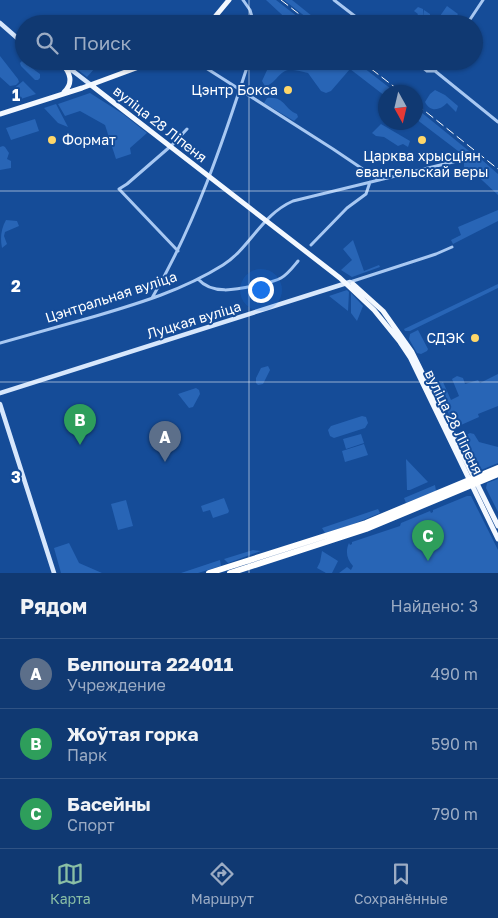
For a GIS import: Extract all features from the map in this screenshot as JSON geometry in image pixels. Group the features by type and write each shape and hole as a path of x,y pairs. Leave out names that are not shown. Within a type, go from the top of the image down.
{"highway":[{"path":"474,482 498,468"},
{"path":"209,573 303,547 498,474"},
{"path":"230,573 293,550"}],"main road":[{"path":"216,15 229,0"},
{"path":"0,23 15,36"},
{"path":"57,96 67,89 70,81 67,70"},
{"path":"70,70 91,85"},
{"path":"0,114 131,70"},
{"name":"вуліца 28 Ліпеня","path":"91,85 105,93 348,283 386,319 418,371 498,526"},
{"name":"Луцкая вуліца","path":"0,393 348,283"},
{"path":"0,404 54,573"},
{"name":"вуліца 28 Ліпеня","path":"474,482 498,539"}],"street":[{"path":"243,0 251,15"},
{"path":"334,0 354,15"},
{"path":"473,15 483,0"},
{"path":"209,70 334,149 379,180"},
{"path":"152,299 178,251 210,175 246,70"},
{"path":"426,70 435,71 498,122"},
{"path":"178,251 119,189 171,146 187,129"},
{"name":"Цэнтральная вуліца","path":"0,343 152,299 198,279 230,260 266,219 292,201 465,159"},
{"path":"312,245 347,208 366,194 370,182"},
{"name":"Луцкая вуліца","path":"348,283 436,254 452,246"},
{"path":"198,279 205,285 218,289 246,288 280,279 298,261"}],"shaded area":[{"path":"266,0 276,0 295,15 282,15"},
{"path":"284,0 292,0 311,15 303,15"},
{"path":"447,6 458,14 457,15 441,15"},
{"path":"418,7 423,9 424,15 417,15 414,11"},
{"path":"424,10 430,14 424,15"},
{"path":"0,56 18,79 19,82 16,85 10,86 0,77"},
{"path":"25,70 34,70 40,74 40,78 35,80"},
{"path":"78,70 93,70 87,77"},
{"path":"267,70 288,70 282,73 265,86 262,81"},
{"path":"293,70 349,70 331,91 326,93 321,91 308,73"},
{"path":"351,70 367,70 386,85 378,85 378,91"},
{"path":"23,81 36,94 21,99 19,93 12,90"},
{"path":"435,90 445,95 458,106 456,112 447,103 441,108 429,108 425,102"},
{"path":"90,93 123,114 147,133 130,148 131,154 116,159 105,125 80,111 65,116 58,104"},
{"path":"267,98 281,101 298,117 294,121 264,103"},
{"path":"56,104 68,127 58,123 44,108"},
{"path":"423,114 469,151 466,154 462,154 423,124"},
{"path":"35,119 39,131 11,140 6,128"},
{"path":"378,127 378,130 391,130 410,141 408,147 403,144 398,146 384,137 376,136 372,133"},
{"path":"3,146 9,153 7,159 11,161 11,168 0,170 0,147"},
{"path":"474,153 498,174 498,195 468,167 464,167 464,163"},
{"path":"498,210 498,221 453,244 451,240 461,235 458,227"},
{"path":"6,220 17,221 19,226 5,232 4,236 7,244 2,248 1,234"},
{"path":"353,240 364,271 379,265 380,267 352,277 341,270 352,260 343,249"},
{"path":"498,284 498,288 410,331 405,331 404,329"},
{"path":"347,290 349,292 348,311 329,296"},
{"path":"351,293 363,306 357,321 351,313"},
{"path":"418,330 428,349 421,354 417,353 409,339 410,334"},
{"path":"268,366 270,370 263,384 258,385 256,378 261,368"},
{"path":"498,374 498,406 478,414 479,417 461,425 453,422 437,391 437,385 443,382 451,400 459,396 452,379 457,376 463,378 465,384 478,380 480,383"},
{"path":"196,388 200,394 193,407 189,408 178,394"},
{"path":"362,416 366,417 368,423 365,428 334,438 330,436 328,430 331,426"},
{"path":"470,433 474,434 479,442 498,447 498,463 481,470 474,463 462,440 464,436"},
{"path":"361,434 364,443 346,449 343,439"},
{"path":"364,444 368,455 345,462 342,451"},
{"path":"406,459 428,482 407,490"},
{"path":"498,479 498,512 486,488 487,483"},
{"path":"435,485 436,491 406,503 404,498"},
{"path":"471,496 498,550 498,573 339,573 347,567 351,570 353,566 347,555 349,543 350,545 352,542 400,526 401,523 430,511 431,513 433,510"},
{"path":"224,498 228,513 213,518 210,510 203,512 201,506"},
{"path":"126,500 133,526 118,530 111,504"},
{"path":"378,509 380,513 351,525 325,533 322,528"},
{"path":"69,543 79,563 102,573 61,573 54,548"},
{"path":"253,550 261,551 228,563 224,559"},
{"path":"322,551 338,561 332,573 326,573 317,568"},
{"path":"220,560 221,566 198,573 181,573"}],"railway":[{"path":"281,0 300,15"},
{"path":"373,70 392,85"},
{"path":"423,110 498,169"}],"place":[{"name":"Цэнтр Бокса","path":"288,90"},
{"name":"Формат","path":"52,140"},
{"name":"Царква хрысціян евангельскай веры","path":"422,140"},
{"name":"СДЭК","path":"475,338"},
{"name":"Жоўтая горка","path":"80,445"},
{"name":"Белпошта 224011","path":"165,462"},
{"name":"Басейны","path":"428,561"}]}
